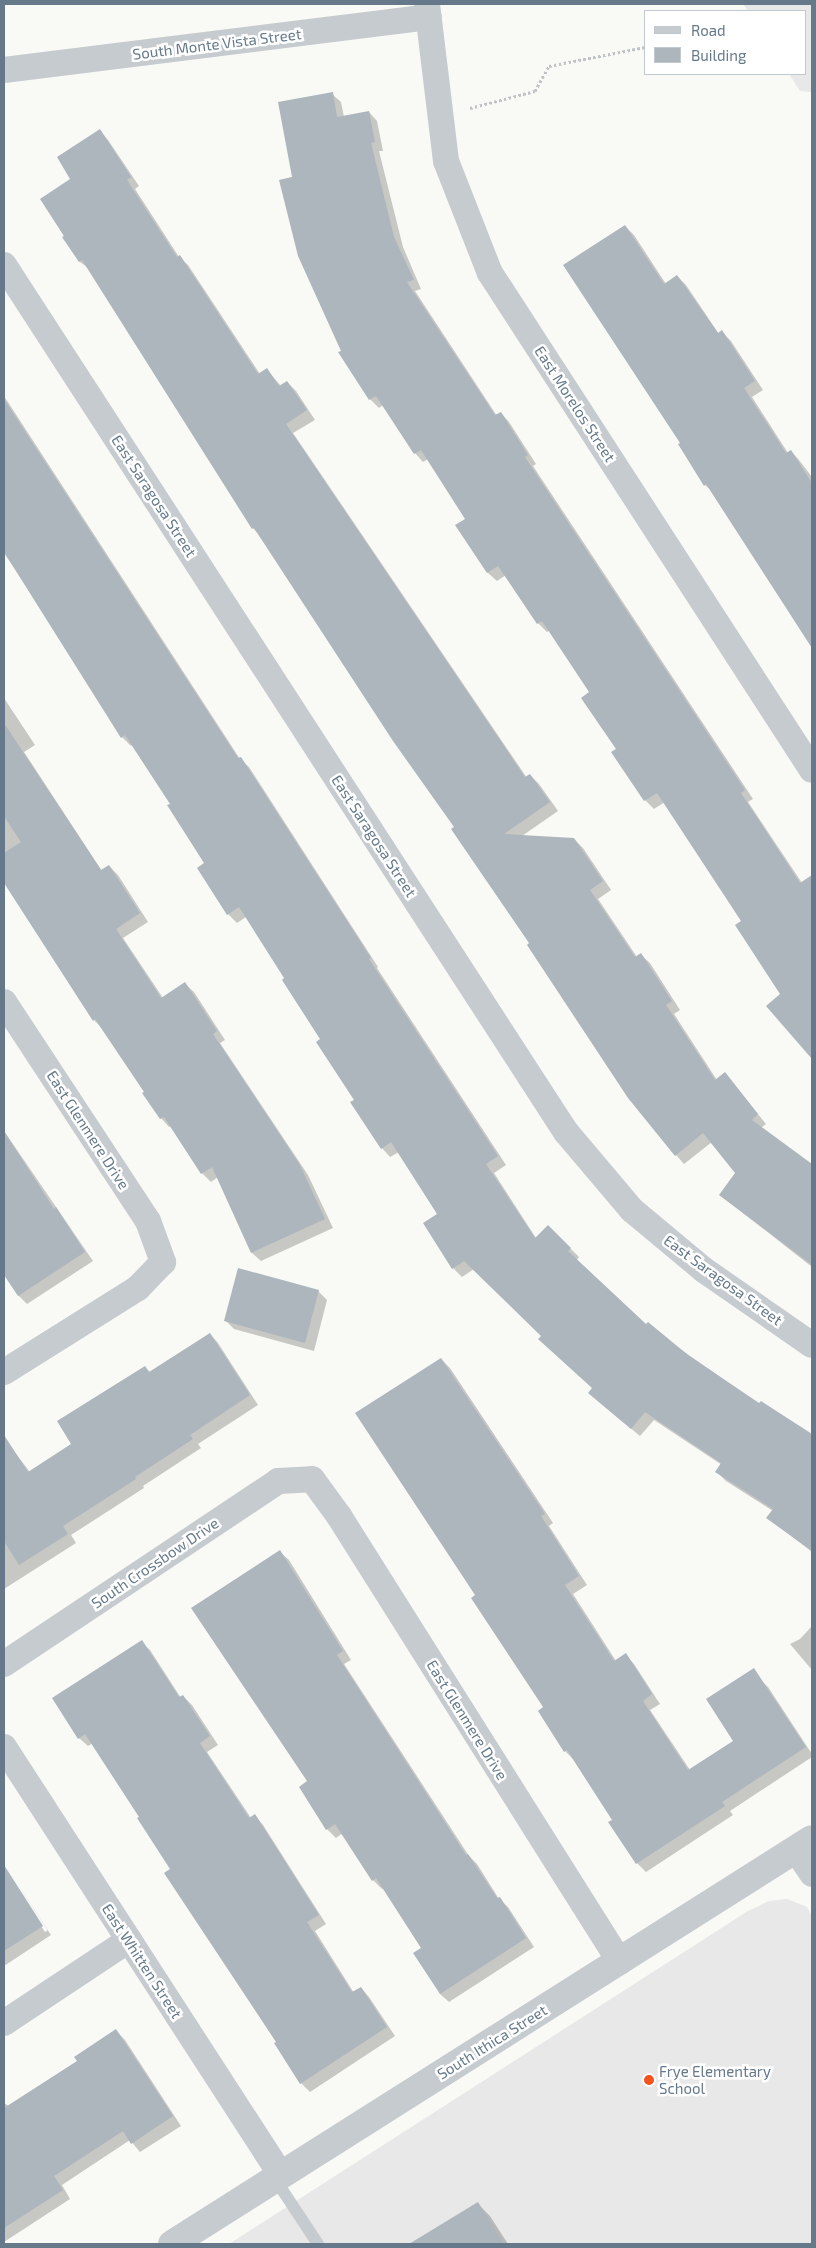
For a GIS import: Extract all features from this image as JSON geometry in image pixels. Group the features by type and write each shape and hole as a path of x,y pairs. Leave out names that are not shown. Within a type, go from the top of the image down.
{"street":[{"name":"South Monte Vista Street","path":"4,70 428,10"},
{"name":"East Morelos Street","path":"428,10 446,161 490,273 812,770"},
{"name":"East Saragosa Street","path":"4,265 566,1132 632,1210 704,1270 812,1344"},
{"name":"East Glenmere Drive","path":"4,1002 148,1220 163,1262 138,1288 4,1372"},
{"name":"East Glenmere Drive","path":"312,1479 345,1524 620,1962"},
{"name":"South Crossbow Drive","path":"4,1664 278,1482 312,1479"},
{"name":"East Whitten Street","path":"4,1747 129,1940 278,2177"},
{"name":"South Ithica Street","path":"172,2244 804,1844"},
{"path":"804,1844 812,1874"},
{"path":"4,2023 129,1940"}],"lane":[{"path":"278,2177 318,2244"}],"path":[{"path":"469,109 535,91 549,66 644,46"}],"shaded area":[{"path":"743,4 812,4 812,92 800,91 790,75 806,75 806,10 747,10"},
{"name":"Frye Elementary School","path":"787,1899 807,1907 812,1916 812,2244 229,2244 748,1911 769,1901"}],"building":[{"path":"333,92 337,117 369,111 375,142 371,143 394,237 414,280 407,282 495,415 501,412 528,455 525,457 745,790 741,793 800,883 812,875 812,1059 766,1006 780,994 735,925 741,921 657,793 644,801 611,752 616,749 581,698 589,692 542,621 537,624 498,566 487,573 455,525 465,519 421,450 414,454 376,396 369,400 338,352 341,351 298,256 279,180 292,177 278,102"},
{"path":"100,129 131,177 127,180 177,257 180,255 258,374 267,368 279,386 287,381 307,410 286,424 525,777 530,774 550,802 504,834 574,838 603,881 590,890 635,957 641,953 672,1001 666,1005 715,1080 725,1072 758,1114 752,1120 812,1164 812,1265 719,1195 735,1173 703,1133 675,1156 628,1098 527,945 529,943 451,829 454,827 393,741 254,528 252,529 82,260 79,262 62,237 64,236 40,199 70,179 57,157"},
{"path":"625,225 664,284 677,275 718,333 722,330 755,381 744,388 786,453 791,450 812,483 812,648 706,484 704,486 678,444 680,443 563,265"},
{"path":"4,399 238,758 241,757 371,958 369,959 498,1156 486,1164 535,1238 548,1225 571,1248 568,1251 646,1324 648,1322 688,1355 759,1403 761,1401 812,1434 812,1551 766,1518 773,1509 715,1472 721,1463 645,1412 631,1429 588,1393 592,1388 538,1339 541,1336 464,1261 452,1269 423,1223 437,1214 391,1142 381,1149 350,1102 354,1100 316,1042 320,1039 282,980 284,978 239,907 227,915 197,868 204,863 167,805 170,804 125,735 121,738 4,552"},
{"path":"4,723 101,870 109,865 140,913 116,929 161,998 185,982 217,1031 213,1034 300,1165 325,1219 251,1253 212,1167 201,1174 164,1117 160,1119 142,1093 144,1092 95,1019 93,1021 4,883 4,853 21,842 4,816"},
{"path":"4,1131 54,1209 56,1207 85,1252 18,1296 4,1275"},
{"path":"238,1268 319,1290 305,1343 224,1321"},
{"path":"210,1333 250,1395 190,1435 193,1439 135,1477 136,1479 63,1526 68,1534 19,1565 4,1541 4,1435 28,1472 71,1444 57,1421 145,1366 149,1372"},
{"path":"441,1358 545,1514 541,1516 579,1576 565,1585 614,1661 626,1653 652,1694 643,1701 688,1770 733,1741 706,1699 754,1668 806,1747 722,1802 725,1806 636,1864 608,1822 612,1820 567,1750 564,1752 538,1711 543,1707 471,1598 475,1595 355,1413"},
{"path":"280,1550 343,1651 337,1655 466,1855 468,1854 497,1898 500,1897 526,1938 440,1994 413,1953 421,1948 376,1878 372,1881 335,1824 326,1830 299,1787 307,1781 191,1608"},
{"path":"142,1640 179,1697 183,1695 210,1736 200,1743 249,1818 255,1814 319,1915 307,1922 352,1992 361,1987 387,2027 300,2084 274,2043 276,2042 164,1873 170,1869 137,1818 139,1817 85,1734 78,1739 52,1698"},
{"path":"4,1865 43,1926 4,1951"},
{"path":"116,2029 173,2116 131,2144 123,2131 54,2176 63,2190 4,2228 4,2108 77,2061 74,2057"},
{"path":"478,2202 504,2244 409,2244"}],"place":[{"name":"Frye Elementary School","path":"649,2080"}]}
